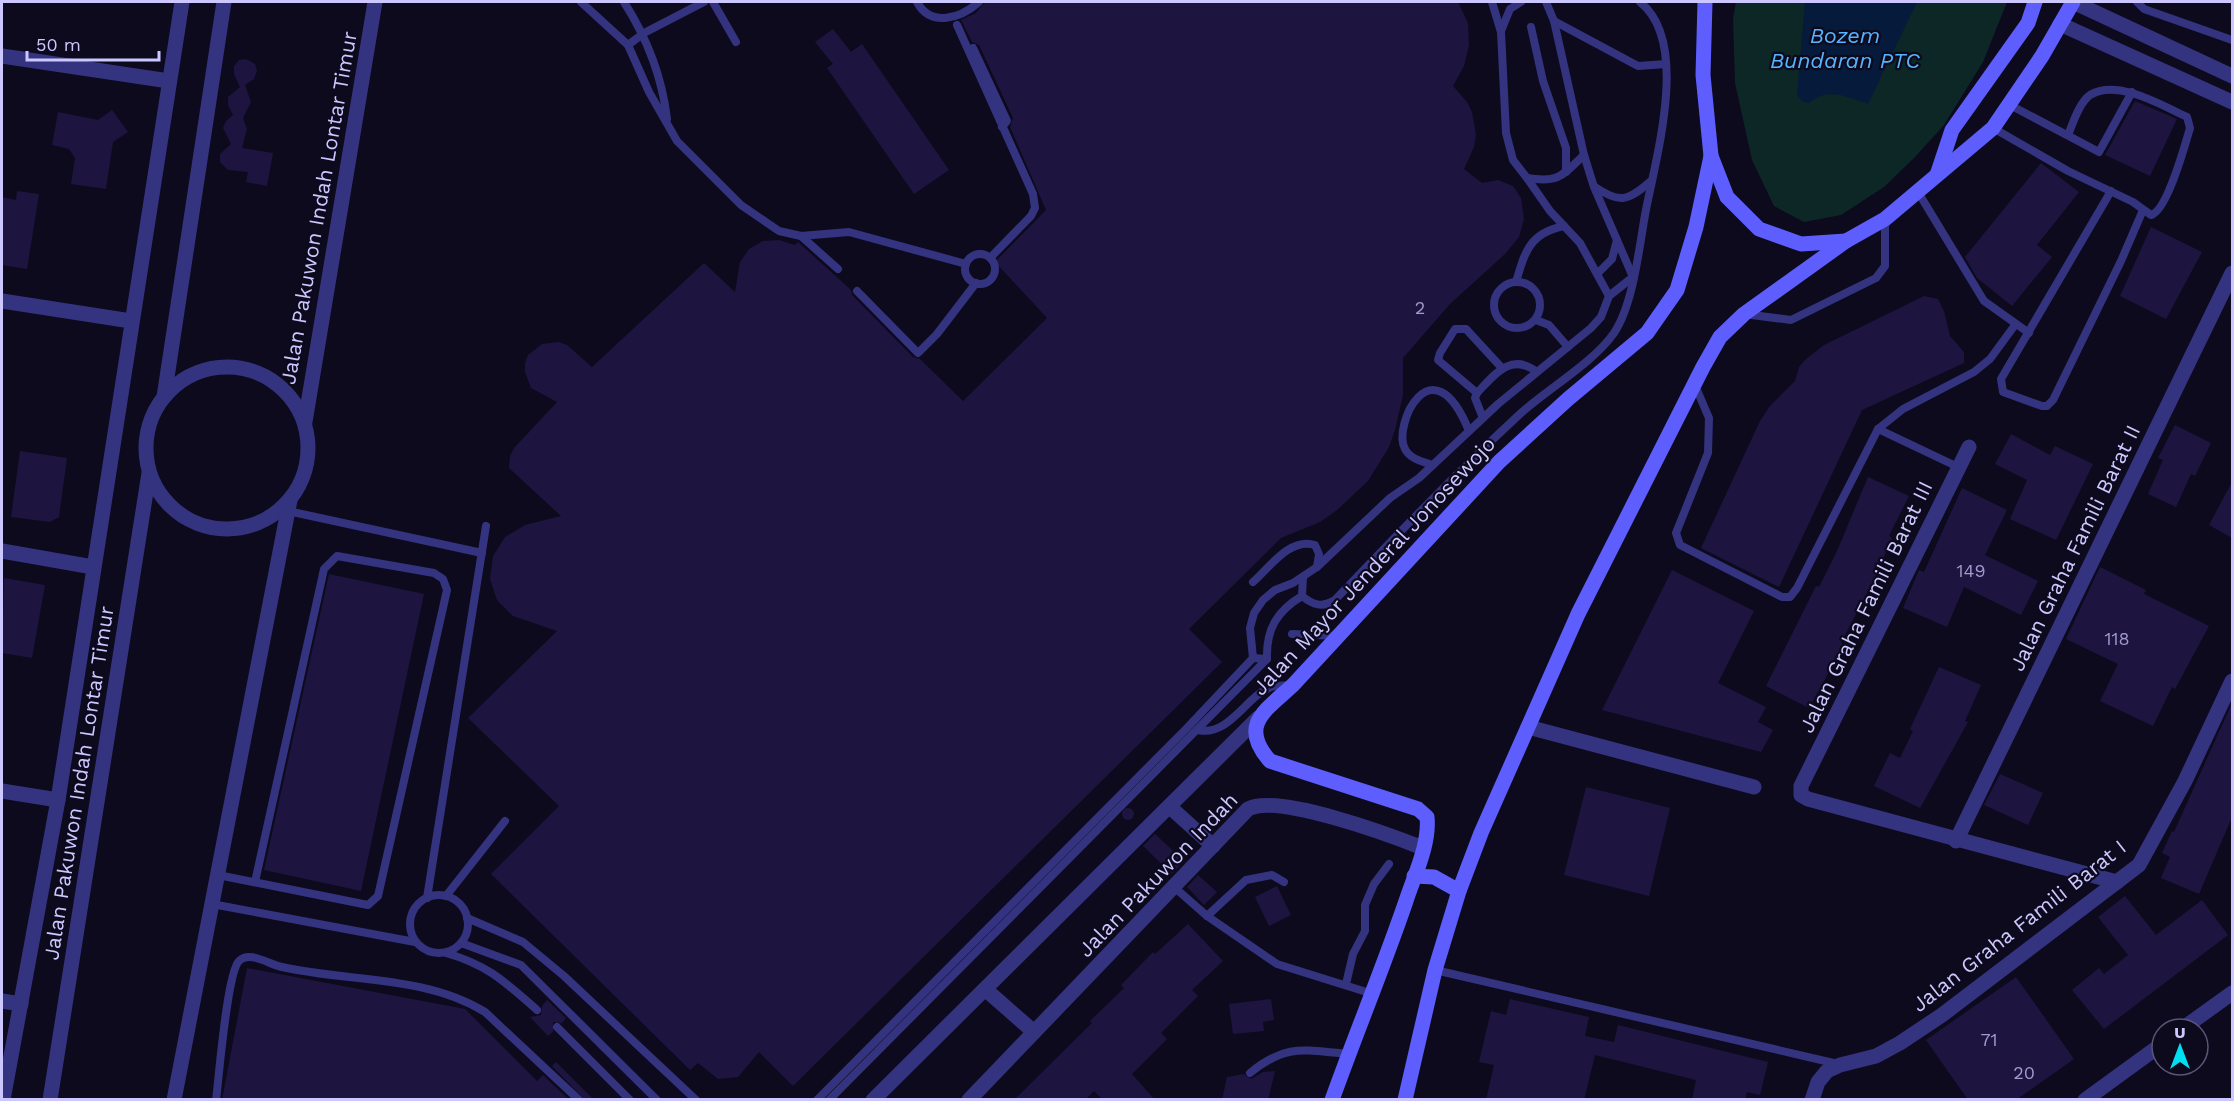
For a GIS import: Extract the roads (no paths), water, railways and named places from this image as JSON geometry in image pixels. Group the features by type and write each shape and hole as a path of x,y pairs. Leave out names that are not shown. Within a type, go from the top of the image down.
{"main road":[{"name":"Jalan Mayor Jenderal Jonosewojo","path":"1332,1100 1374,994 1423,848 1428,823 1425,813 1418,809 1270,761 1260,749 1256,736 1258,718 1293,685 1499,462 1647,333 1664,311 1677,290 1696,227 1711,156 1703,75 1705,2"},
{"path":"1936,177 1952,130 2028,23 2035,2"},
{"path":"1405,1100 1435,970 1459,891 1578,614 1694,383 1720,337 1744,314 1846,241 1885,219 1993,128 2010,105 2073,2"},
{"path":"1711,156 1727,197 1759,229 1801,244 1846,241"},
{"path":"1414,876 1434,877 1459,891"}],"street":[{"path":"3,1100 58,800 182,2"},
{"path":"164,397 224,2"},
{"name":"Jalan Pakuwon Indah Lontar Timur","path":"305,422 375,2"},
{"path":"2073,2 2232,75"},
{"path":"2060,24 2232,102"},
{"path":"2,56 169,81"},
{"name":"Jalan Graha Famili Barat II","path":"1956,841 2232,273"},
{"path":"2,301 131,321"},
{"path":"174,1100 289,506 302,483 308,463 309,442 305,422 293,400 276,383 254,372 238,369 205,370 183,380 164,397 153,414 147,433 146,453 149,473 158,491 175,511 197,524 222,529 255,524 289,506"},
{"name":"Jalan Graha Famili Barat III","path":"1956,841 1808,799 1801,795 1801,786 1969,447"},
{"name":"Jalan Pakuwon Indah Lontar Timur","path":"50,1100 149,473"},
{"path":"2,551 93,567"},
{"name":"Jalan Graha Famili Barat I","path":"1840,1065 1876,1056 1942,1015 2139,865 2232,681"},
{"name":"Jalan Pakuwon Indah","path":"873,1100 1258,718"},
{"path":"1528,727 1754,787"},
{"path":"2,791 58,800"},
{"name":"Jalan Pakuwon Indah","path":"969,1100 1248,809 1257,804 1275,804 1376,830 1423,848"},
{"path":"1170,807 1213,846"},
{"path":"1956,841 2117,882"},
{"path":"985,989 1034,1032"},
{"path":"2199,1017 2232,993"},
{"path":"2,1001 21,1004"},
{"path":"2085,1100 2150,1053"},
{"path":"1812,1100 1818,1082 1827,1071 1840,1065"}],"lane":[{"path":"581,2 628,45 649,92 677,141 741,205 779,231 801,236 849,232 966,264"},
{"path":"624,2 644,33 664,91 667,123"},
{"path":"628,45 644,33 704,2"},
{"path":"713,2 736,42"},
{"path":"917,2 929,14 944,19 962,14 979,2"},
{"path":"1492,2 1501,32 1506,133 1514,160 1564,226 1580,243 1599,273 1609,296"},
{"path":"1501,32 1510,9 1521,2"},
{"path":"1546,2 1554,21 1584,155 1594,187 1634,277"},
{"path":"1302,596 1316,605 1327,605 1335,600 1439,490 1547,390 1601,348 1622,318 1634,277 1664,116 1666,64 1652,12 1640,2"},
{"path":"2137,2 2144,9 2232,40"},
{"path":"1554,21 1638,66 1666,64"},
{"path":"957,25 1033,194 1033,206 1029,215 989,257"},
{"path":"1531,27 1544,81 1566,148 1566,172"},
{"path":"1993,128 2151,215 2157,213 2181,157 2190,121 2187,117 2132,92 2105,91 2091,95 2082,106 2068,135"},
{"path":"2010,105 2099,152 2132,92"},
{"path":"1527,178 1547,181 1559,179 1584,155"},
{"path":"1594,187 1611,198 1624,198 1634,196 1651,180"},
{"path":"2111,191 2001,378 2003,392 2038,405 2048,406 2121,261 2143,210"},
{"path":"1917,192 1984,301 2029,333"},
{"path":"1744,314 1791,320 1876,278 1885,266 1885,219"},
{"path":"1516,282 1525,249 1547,230 1564,226"},
{"path":"801,236 838,269"},
{"path":"1599,273 1612,259 1617,240"},
{"path":"980,254 989,257 994,263 991,279 984,283 976,283 969,279 965,272 966,264 971,256 980,254"},
{"path":"817,1100 1187,728 1253,658 1250,628 1254,613 1263,600 1275,590 1302,578 1317,567 1390,498 1433,465 1483,418 1601,317 1609,296 1634,277"},
{"path":"1524,282 1537,294 1539,312 1536,320 1528,325 1509,326 1495,315 1493,307 1500,290 1506,284 1524,282"},
{"path":"857,291 918,353 938,334 976,283"},
{"path":"1536,320 1549,325 1568,347"},
{"path":"1694,383 1709,418 1708,453 1676,533 1680,544 1782,597 1790,597 1797,588 1878,429 1903,410 1974,372 1990,359 2015,325"},
{"path":"1477,393 1438,360 1440,352 1455,329 1466,329 1502,367"},
{"path":"1483,418 1475,398 1502,367 1520,364 1537,372"},
{"path":"1433,465 1413,458 1404,449 1402,440 1408,414 1420,393 1429,389 1444,392 1460,410 1469,431"},
{"path":"1878,429 1958,467"},
{"path":"289,506 482,553"},
{"path":"427,898 486,526"},
{"path":"1253,582 1289,549 1305,542 1315,545 1319,554 1317,567"},
{"path":"218,875 368,904 378,896 447,590 442,579 434,573 337,556 324,569 255,882"},
{"path":"1302,578 1302,596"},
{"path":"1275,590 1287,605"},
{"path":"829,1100 1267,659 1270,629 1287,605 1302,596"},
{"path":"1292,634 1339,636"},
{"path":"1253,658 1267,659"},
{"path":"1198,730 1206,732 1221,727 1271,687 1293,685"},
{"path":"446,896 506,821"},
{"path":"1346,984 1353,954 1365,931 1365,905 1374,884 1389,864"},
{"path":"1207,916 1246,880 1272,875 1284,882"},
{"path":"1174,887 1207,916 1277,964 1374,994"},
{"path":"446,953 461,943 467,931 467,918 456,900 446,896 427,898 413,911 410,920 410,931 415,942 424,950 475,961 492,972 537,1010"},
{"path":"212,904 415,942"},
{"path":"467,918 524,942 564,976 696,1100"},
{"path":"461,943 521,965 657,1100"},
{"path":"216,1100 231,984 237,963 242,958 250,957 280,967 430,990 472,1004 485,1012 579,1100"},
{"path":"1435,970 1840,1065"},
{"path":"557,1027 630,1100"},
{"path":"1250,1073 1269,1058 1288,1050 1351,1054"}],"water":[{"name":"Bozem Bundaran PTC","path":"1805,2 1917,2 1868,104 1837,94 1823,95 1809,103 1803,102 1797,95"}]}
